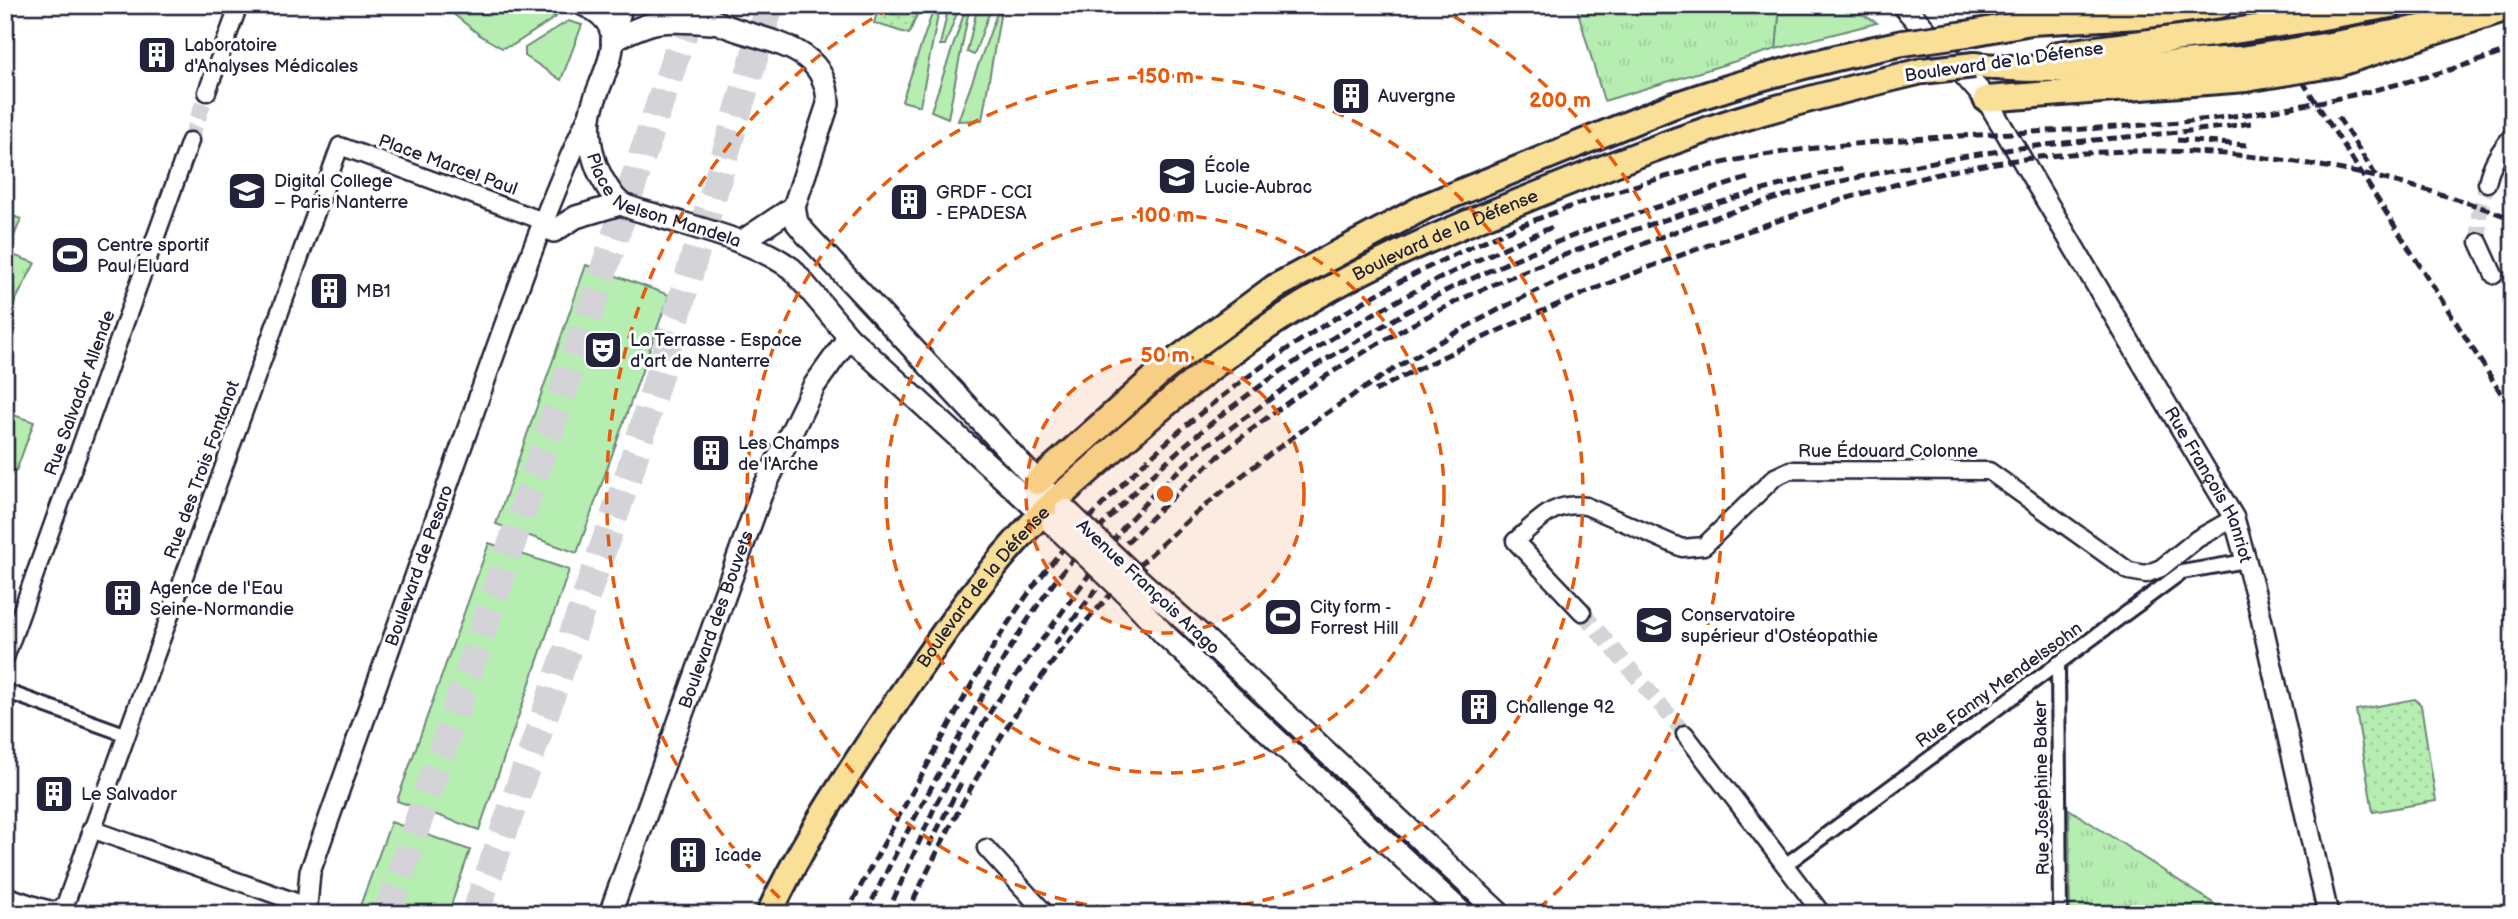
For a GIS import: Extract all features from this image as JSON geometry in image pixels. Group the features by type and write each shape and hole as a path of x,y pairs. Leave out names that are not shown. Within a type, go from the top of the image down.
{"main road":[{"path":"584,5 597,11 608,24 612,41 644,24 659,21 723,25"},
{"path":"683,5 723,25 799,52 813,62 823,78 828,104 794,207"},
{"path":"1903,5 1986,99 2243,69 2333,54 2513,6"},
{"path":"2031,22 2062,10 2095,5"},
{"name":"Boulevard de la Défense","path":"1037,482 1143,386 1253,301 1336,253 1426,206 1710,93 1824,60 1903,43 2031,22 2140,16 2220,5"},
{"name":"Boulevard de la Défense","path":"769,914 831,803 959,612 1054,512 1157,411 1213,366 1276,321 1349,277 1380,261 1563,184 1710,129 1834,92 1922,71 2234,31 2391,5"},
{"name":"Place Nelson Mandela","path":"612,41 610,64 590,112 590,136 598,169 620,204 741,242 794,207"},
{"path":"1974,65 2014,70 2243,69"},
{"path":"548,226 620,204"},
{"name":"Avenue François Arago","path":"794,207 797,223 806,234 1037,482 1054,512"},
{"name":"Avenue François Arago","path":"741,242 792,269 849,337 1054,512 1131,585 1202,636 1500,914"},
{"name":"Boulevard des Bouvets","path":"610,914 761,494 814,386 849,337"},
{"name":"Avenue François Arago","path":"1131,585 1165,635 1463,914"}],"street":[{"path":"207,92 239,5"},
{"path":"612,41 623,5"},
{"name":"Rue François Hanriot","path":"1986,99 2234,518 2328,914"},
{"name":"Boulevard de Pesaro","path":"306,910 310,872 548,226 562,171 590,112"},
{"path":"2487,183 2490,170 2500,151 2513,135"},
{"name":"Rue Salvador Allende","path":"5,658 190,141"},
{"name":"Place Marcel Paul","path":"340,146 548,226"},
{"name":"Rue des Trois Fontanot","path":"91,829 340,146"},
{"path":"2479,242 2494,275"},
{"name":"Rue Édouard Colonne","path":"1582,612 1515,541 1551,510 1569,504 1586,506 1682,548 1704,546 1776,477 1790,470 1989,471 2129,570 2146,574 2161,568 2197,539 2234,518"},
{"name":"Rue Fanny Mendelssohn","path":"1785,865 2182,572 2246,561"},
{"name":"Rue Joséphine Baker","path":"2058,663 2060,914"},
{"path":"5,691 127,735"},
{"path":"1685,734 1822,914"},
{"path":"5,895 56,911 65,905 91,829 306,910"},
{"path":"986,848 1046,914"}],"green space":[{"path":"442,5 524,5 556,17 513,45 502,48 481,36"},
{"path":"879,5 921,5 909,34 874,23"},
{"path":"935,5 940,5 920,106 902,101"},
{"path":"949,5 960,5 945,45 940,45"},
{"path":"967,5 970,5 948,118 931,111"},
{"path":"978,5 992,5 974,55 967,52"},
{"path":"1000,5 982,120 958,121"},
{"path":"1576,5 1780,5 1776,49 1604,101"},
{"path":"1780,5 1846,5 1877,23 1776,49"},
{"path":"568,21 582,25 561,80 525,56 525,48"},
{"path":"5,213 21,219 7,253 35,263 8,315 5,314"},
{"path":"586,265 669,295 577,553 496,524"},
{"path":"5,412 34,422 16,471 5,467"},
{"path":"489,543 569,570 479,830 397,801"},
{"path":"2415,699 2421,705 2436,801 2373,812 2356,710"},
{"path":"2069,809 2230,914 2070,914"},
{"path":"391,822 470,850 448,914 357,914"}],"tunnel":[{"path":"387,914 693,5"},
{"path":"475,914 630,471 770,5"},
{"path":"190,141 207,92"},
{"path":"2479,242 2479,215 2487,183"},
{"path":"1582,612 1685,734"}],"railway":[{"path":"2254,5 2513,412"},
{"path":"846,914 1002,633 1043,574 1108,499 1181,430 1260,368 1345,312 1435,264 1528,223 1622,189 1739,159 1867,143 2143,125 2264,112 2390,86 2513,49"},
{"path":"2338,117 2378,179"},
{"path":"907,914 960,808 1020,707 1067,644 1116,588 1226,488 1352,396 1422,352 1569,275 1646,243 1803,191 1883,172 1990,152 2251,123"},
{"path":"2177,140 2247,145"},
{"path":"1375,391 1536,314 1703,247 1873,191 1978,166 2045,156 2113,152 2249,156 2316,165 2383,179 2449,197 2513,219"},
{"path":"1106,565 1197,475 1246,434 1351,360 1406,328 1463,298 1561,256 1721,202 1843,168"},
{"path":"887,914 937,802 992,709 1125,525 1158,489 1205,447 1315,366 1453,287 1601,225 1748,178"},
{"path":"866,914 918,811 1014,641 1057,579 1108,520 1162,465 1221,416 1283,370 1348,329 1415,291 1555,226"},
{"path":"1054,645 1120,558"},
{"path":"929,846 962,781"}],"place":[{"name":"Laboratoire d'Analyses Médicales","path":"157,55"},
{"name":"Auvergne","path":"1351,96"},
{"name":"École Lucie-Aubrac","path":"1177,176"},
{"name":"Digital College – Paris Nanterre","path":"247,191"},
{"name":"GRDF - CCI - EPADESA","path":"909,202"},
{"name":"Centre sportif Paul Eluard","path":"70,255"},
{"name":"MB1","path":"329,291"},
{"name":"La Terrasse - Espace d'art de Nanterre","path":"603,350"},
{"name":"Les Champs de l'Arche","path":"711,453"},
{"name":"Agence de l'Eau Seine-Normandie","path":"123,598"},
{"name":"City form - Forrest Hill","path":"1283,617"},
{"name":"Conservatoire supérieur d'Ostéopathie","path":"1654,625"},
{"name":"Challenge 92","path":"1479,707"},
{"name":"Le Salvador","path":"54,794"},
{"name":"Icade","path":"688,855"}]}
